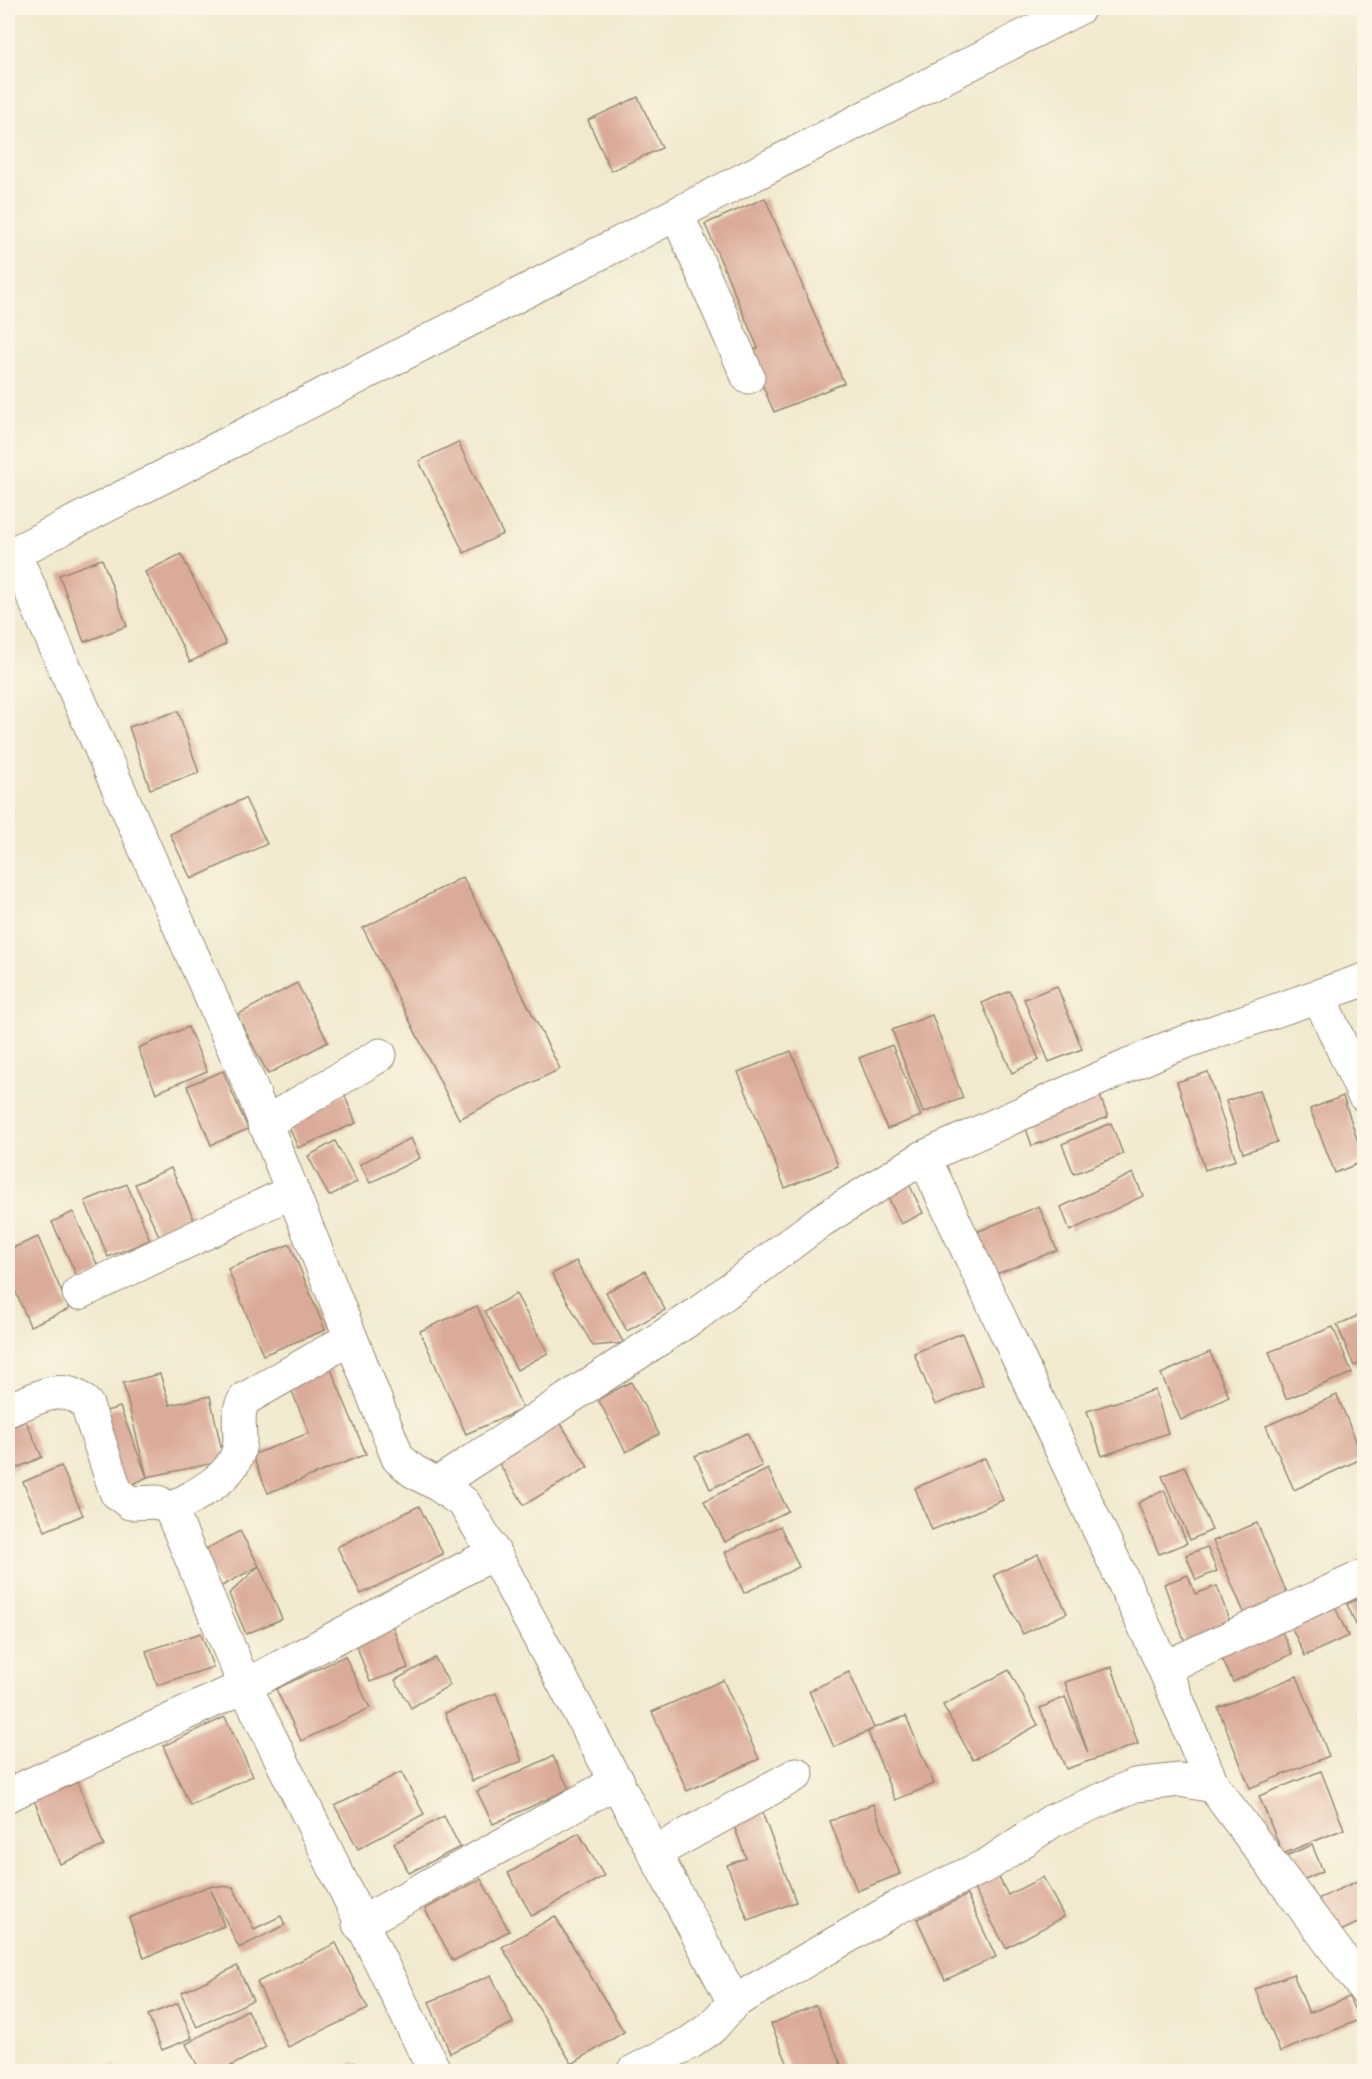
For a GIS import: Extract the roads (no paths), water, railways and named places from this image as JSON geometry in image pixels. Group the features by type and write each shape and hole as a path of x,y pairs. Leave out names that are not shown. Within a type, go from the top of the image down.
{"street":[{"path":"734,2002 618,1781 494,1553 464,1503 413,1471 398,1458 250,1085 11,554 1079,8"},
{"path":"677,214 748,377"},
{"path":"437,1484 696,1315 822,1220 924,1157 1168,1048 1365,980"},
{"path":"1319,997 1365,1095"},
{"path":"264,1124 380,1055"},
{"path":"924,1157 1164,1668 1213,1786 1365,1988"},
{"path":"79,1293 291,1192"},
{"path":"179,1531 237,1461 240,1442 239,1412 245,1399 351,1338"},
{"path":"8,1410 53,1392 78,1395 87,1405 116,1492 130,1503 158,1502 179,1531 245,1686 359,1924 435,2072"},
{"path":"8,1795 245,1686 494,1553"},
{"path":"1164,1668 1365,1576"},
{"path":"656,1852 797,1774"},
{"path":"633,2072 691,2042 712,2027 734,2002 898,1906 982,1868 1052,1821 1136,1785 1180,1779 1213,1786"},
{"path":"359,1924 618,1781"}]}
